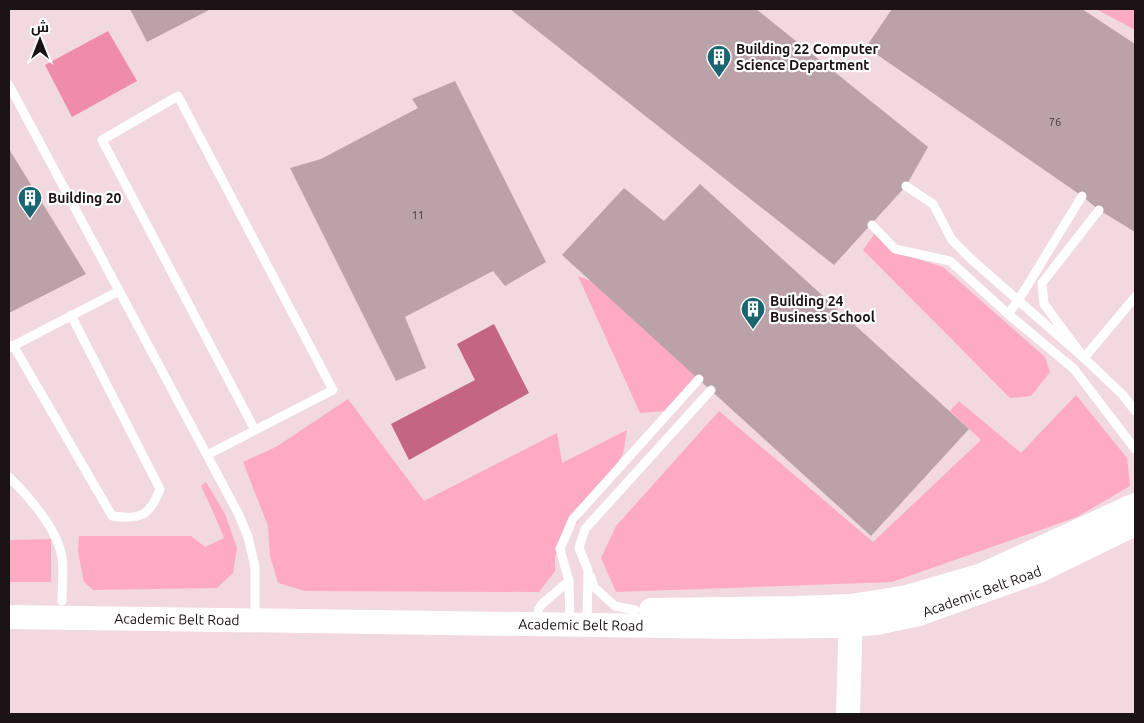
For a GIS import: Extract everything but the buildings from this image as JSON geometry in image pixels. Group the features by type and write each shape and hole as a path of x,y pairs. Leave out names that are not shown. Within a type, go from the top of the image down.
{"street":[{"name":"Academic Belt Road","path":"9,617 255,612 538,610 579,617 635,610 796,608 851,615 877,623 919,614 1039,571 1135,509"},
{"name":"Academic Belt Road","path":"9,602 62,602 255,612 579,617 745,627 851,615"},
{"path":"848,714 851,615"}],"lane":[{"path":"9,86 239,515 248,537 255,567 255,612"},
{"path":"207,455 333,390 178,96 102,140 255,430"},
{"path":"906,186 933,204 952,240 1084,358 1123,395 1135,411"},
{"path":"1008,314 1018,301 1082,196"},
{"path":"1084,358 1044,304 1042,283 1099,210"},
{"path":"872,225 895,249 950,261 1008,314 1074,369 1135,449"},
{"path":"71,315 160,489 155,502 146,512 132,518 112,516 11,346 71,315 119,291"},
{"path":"1084,358 1135,297"},
{"path":"579,617 568,594 569,581 560,549 572,518 699,379"},
{"path":"635,610 614,606 594,587 579,548 585,530 711,390"},
{"path":"9,477 54,533 62,558 62,602"},
{"path":"579,617 588,570"},
{"path":"538,610 542,604 569,581"}],"shaded area":[{"path":"1096,9 1135,9 1135,30"},
{"path":"108,31 137,81 72,117 45,65"},
{"path":"875,233 899,253 943,267 1045,357 1050,372 1031,396 1010,398 863,250"},
{"path":"578,276 591,281 699,379 666,411 640,413"},
{"path":"494,324 529,393 409,460 391,424 475,380 457,344"},
{"path":"1076,395 1127,458 1130,486 1077,517 892,582 616,592 601,558 616,526 719,411 873,542 981,440 950,411 959,401 1021,453"},
{"path":"348,399 424,501 557,433 562,463 627,430 623,454 555,556 555,571 539,592 305,591 278,583 270,556 268,526 243,462 276,447"},
{"path":"206,482 225,514 237,548 233,573 217,588 93,590 84,582 78,552 79,536 191,536 205,547 224,538 201,486"},
{"path":"51,539 51,582 9,582 9,540"}],"place":[{"name":"Building 22 Computer Science Department","path":"719,78"},
{"name":"Building 20","path":"30,219"},
{"name":"Building 24 Business School","path":"753,330"}]}
